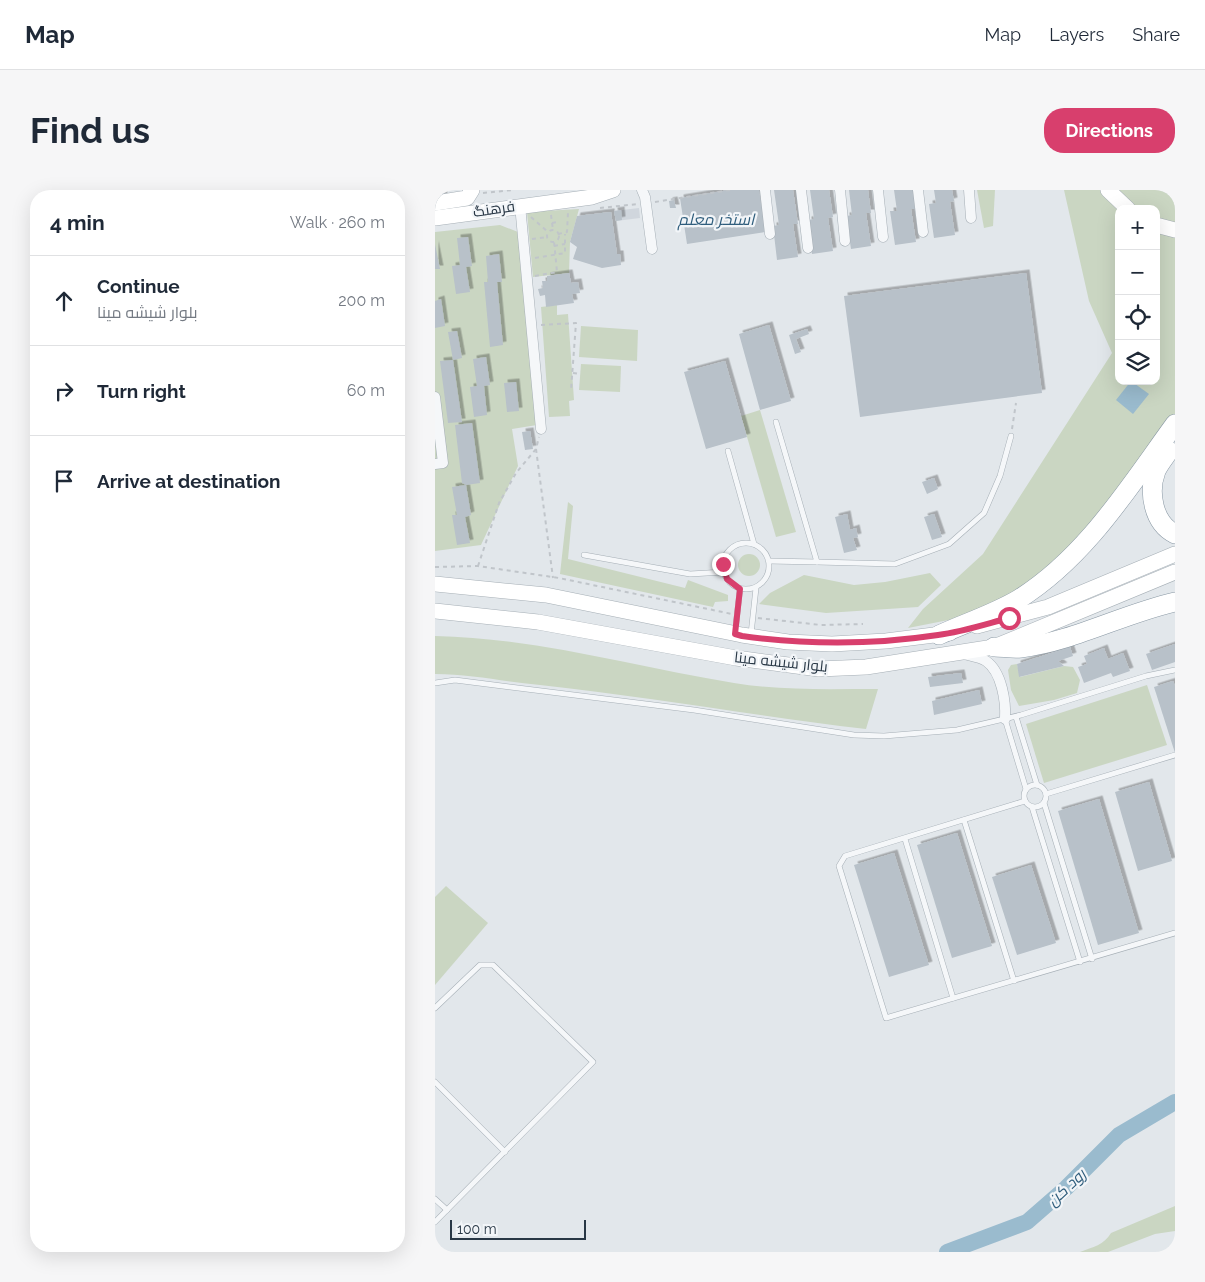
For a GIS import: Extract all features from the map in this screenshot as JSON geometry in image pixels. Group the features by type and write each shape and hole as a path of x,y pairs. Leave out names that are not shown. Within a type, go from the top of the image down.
{"highway":[{"path":"939,635 1018,599 1075,556 1175,424"},
{"path":"1175,444 1157,469 1152,484 1157,518 1169,531 1175,534"},
{"path":"994,647 1020,648 1086,632 1140,610 1175,602"}],"main road":[{"path":"520,205 545,190"},
{"name":"فرهنگ","path":"435,218 472,198 520,205 592,197 613,190"},
{"path":"1108,190 1124,205"},
{"path":"435,203 472,198"},
{"path":"1160,226 1175,230"},
{"name":"بلوار شیشه مینا","path":"435,584 546,595 750,637 787,642 832,644 939,635 1048,607 1175,554"},
{"name":"بلوار شیشه مینا","path":"435,611 538,622 736,658 819,669 866,667 994,647 1175,572"}],"street":[{"path":"641,190 645,198 652,249"},
{"path":"765,190 770,234"},
{"path":"801,190 808,248"},
{"path":"840,190 845,241"},
{"path":"878,190 883,237"},
{"path":"918,190 923,232"},
{"path":"969,190 971,218"},
{"path":"520,205 541,429"},
{"path":"435,397 443,463 435,464"},
{"path":"958,653 987,662 997,674 1005,709 1005,719"}],"lane":[{"path":"776,422 817,562"},
{"path":"769,561 895,564 949,544 984,514 1000,476 1011,436"},
{"path":"728,451 755,544 766,554 769,561 767,577 756,588 750,637"},
{"path":"755,544 740,543 729,551 723,564 727,579 740,589 756,588"},
{"path":"584,555 690,574 724,572"},
{"path":"735,634 740,589"},
{"path":"435,683 455,680 694,710 854,735 884,736 957,730 1016,717 1146,676 1175,670"},
{"path":"1016,717 1037,785"},
{"path":"1005,719 1026,789"},
{"path":"1046,794 1175,755"},
{"path":"1032,807 1038,807 1043,803 1046,794 1043,788 1037,785 1026,789 1023,795 1025,801 1032,807 1080,962"},
{"path":"1025,801 845,856 839,866 886,1018 1092,959 1175,933"},
{"path":"1043,803 1092,959"},
{"path":"964,820 1014,981"},
{"path":"905,839 953,998"},
{"path":"435,1008 480,965 493,965 593,1062 435,1222"},
{"path":"435,1082 505,1152"},
{"path":"435,1199 447,1210"}],"path":[{"path":"472,198 513,190"},
{"path":"557,212 551,213 553,230 558,234 565,233"},
{"path":"533,259 565,253 568,212 562,212"},
{"path":"534,214 530,219 548,232"},
{"path":"552,223 557,222"},
{"path":"548,232 553,230"},
{"path":"547,237 548,232"},
{"path":"553,242 558,238 558,234"},
{"path":"531,239 547,237 553,242 557,272 534,276 534,269"},
{"path":"554,246 565,244"},
{"path":"539,325 576,323 571,390"},
{"path":"576,332 581,332"},
{"path":"573,373 580,374"},
{"path":"1011,436 1016,403"},
{"path":"541,429 536,449 553,578"},
{"path":"478,566 499,502 516,474 536,449"},
{"path":"435,567 478,566 553,578 737,615"},
{"path":"753,617 821,625 863,624"}],"shaded area":[{"path":"639,208 640,218 616,221 614,211"}],"green space":[{"path":"977,190 995,190 993,226 984,228"},
{"path":"1064,190 1102,190 1115,205 1115,385 1160,385 1160,229 1175,233 1175,416 1092,527 1045,575 969,616 908,628 923,609 983,554 1112,353 1089,301"},
{"path":"1113,190 1175,190 1175,223 1160,218 1160,205 1134,205"},
{"path":"579,209 570,242 569,273 533,277 527,212"},
{"path":"500,225 518,232 537,425 512,429 518,466 481,545 435,551 435,232"},
{"path":"557,305 557,315 568,314 574,400 569,401 570,416 549,417 541,307"},
{"path":"581,326 638,330 637,361 579,357"},
{"path":"581,364 621,366 620,392 579,390"},
{"path":"760,410 796,532 776,537 741,416"},
{"path":"568,502 573,506 568,559 685,588 688,580 728,595 728,601 715,602 713,607 560,574"},
{"path":"749,554 757,557 760,565 757,573 749,576 741,573 738,565 741,557"},
{"path":"930,573 941,585 918,607 826,613 759,604 770,593 804,575 854,585 885,582"},
{"path":"435,636 511,642 586,654 752,686 806,689 878,689 866,729 581,690 435,674"},
{"path":"1017,664 1020,677 1064,666 1073,667 1080,680 1077,693 1054,700 1019,706 1011,690 1008,670 1011,665"},
{"path":"1147,685 1167,745 1044,783 1026,724"},
{"path":"446,886 488,923 435,985 435,897"},
{"path":"1175,1206 1175,1231 1155,1234 1108,1252 1080,1252 1102,1243 1111,1233"}],"water":[{"path":"1128,385 1137,385 1149,394 1133,414 1116,400"}],"building":[{"path":"435,190 443,190 444,197 435,198"},
{"path":"729,190 759,190 765,232 687,244 680,198"},
{"path":"774,190 793,190 798,224 793,224 798,257 777,260 773,226 779,225"},
{"path":"810,190 829,190 833,217 828,218 833,251 812,254 808,220 814,219"},
{"path":"849,190 868,190 871,213 866,213 871,246 851,249 846,216 852,215"},
{"path":"894,190 913,190 915,209 911,209 916,242 895,245 890,211 897,211"},
{"path":"934,190 952,190 954,201 950,202 955,235 934,238 929,204 936,203"},
{"path":"674,200 676,208 670,208 669,201"},
{"path":"621,210 622,220 616,221 614,211"},
{"path":"611,212 617,254 620,254 621,265 602,268 573,259 577,247 570,242 577,216"},
{"path":"468,237 472,266 466,267 470,292 456,294 452,266 460,265 457,238"},
{"path":"435,244 440,269 435,269"},
{"path":"499,254 502,282 497,282 503,345 490,347 484,282 488,282 486,256"},
{"path":"569,273 571,283 578,282 580,293 572,294 574,303 546,307 545,295 540,296 538,289 543,288 542,281 547,281 547,276"},
{"path":"1026,273 1042,393 860,417 844,296"},
{"path":"441,299 445,326 435,328 435,301"},
{"path":"769,325 791,401 760,410 739,334"},
{"path":"807,329 809,334 796,339 801,352 795,354 789,335"},
{"path":"457,331 462,358 453,360 448,332"},
{"path":"486,357 490,385 484,386 487,415 474,417 470,387 477,386 473,359"},
{"path":"453,360 462,422 448,423 440,361"},
{"path":"725,361 747,437 706,449 684,372"},
{"path":"516,382 519,411 507,412 504,383"},
{"path":"472,423 480,483 466,485 462,483 455,425"},
{"path":"530,431 533,449 525,450 522,432"},
{"path":"934,478 938,489 927,494 922,482"},
{"path":"466,485 471,515 465,517 470,543 457,545 452,515 457,515 452,487"},
{"path":"847,514 850,530 856,528 858,537 853,538 857,550 844,553 835,517"},
{"path":"934,514 942,537 932,540 924,517"},
{"path":"1175,644 1175,662 1152,670 1146,654"},
{"path":"1070,647 1073,656 1058,661 1064,666 1019,677 1017,664"},
{"path":"1104,648 1108,659 1123,653 1130,671 1113,677 1111,673 1084,683 1078,667 1087,664 1084,656"},
{"path":"961,673 963,683 930,687 928,677"},
{"path":"1173,681 1175,686 1175,753 1154,687"},
{"path":"979,690 982,704 934,715 932,701"},
{"path":"1149,782 1172,861 1138,871 1115,792"},
{"path":"1099,799 1139,933 1098,945 1058,811"},
{"path":"957,833 992,946 952,958 917,845"},
{"path":"894,853 929,965 889,977 854,865"},
{"path":"1031,865 1056,943 1017,955 992,877"}],"waterway":[{"name":"رود کن","path":"947,1252 1027,1222 1066,1188 1119,1135 1175,1102"}],"route":[{"path":"723,564 727,579 740,589 735,634 742,636 787,642 832,644 886,641 939,635 1009,618"}],"water label":[{"name":"استخر معلم","path":"716,219"}]}
